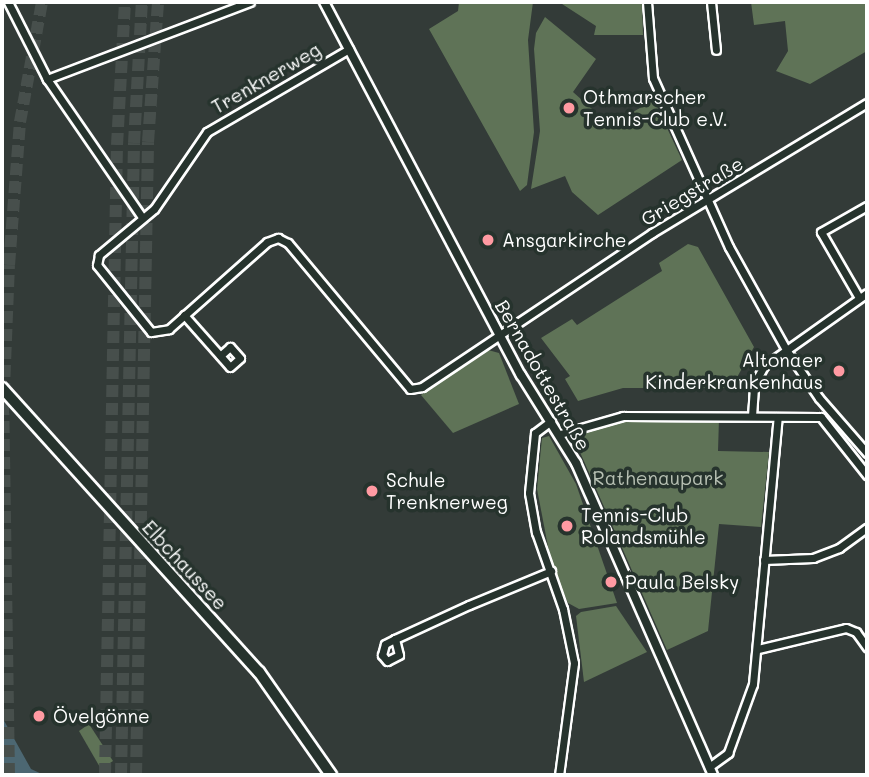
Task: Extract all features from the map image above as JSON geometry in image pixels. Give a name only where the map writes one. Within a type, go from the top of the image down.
[{"type":"main road","name":"Elbchaussee","points":[[2,388],[259,672],[331,775]]},
{"type":"street","points":[[8,2],[47,79],[142,217]]},
{"type":"street","points":[[47,79],[250,2]]},
{"type":"street","name":"Bernadottestraße","points":[[324,2],[501,335],[560,434],[711,771]]},
{"type":"street","points":[[647,2],[653,78],[740,270],[788,351],[828,408],[867,453]]},
{"type":"street","points":[[711,2],[716,50]]},
{"type":"street","name":"Trenknerweg","points":[[349,48],[207,132],[178,168],[159,203],[101,252],[97,265],[151,332],[161,333],[267,242],[278,238],[288,243],[410,389],[422,387],[501,335]]},
{"type":"street","name":"Griegstraße","points":[[501,335],[709,200],[867,103]]},
{"type":"street","points":[[858,296],[821,232],[867,206]]},
{"type":"street","points":[[752,416],[760,371],[858,296],[867,293]]},
{"type":"street","points":[[184,315],[219,356]]},
{"type":"street","points":[[821,417],[828,408]]},
{"type":"street","points":[[560,434],[623,416],[821,417]]},
{"type":"street","points":[[821,417],[867,475]]},
{"type":"street","points":[[711,771],[728,753],[743,720],[758,649],[778,418]]},
{"type":"street","points":[[551,421],[535,433],[529,493],[536,532],[551,571],[574,663],[559,775]]},
{"type":"street","points":[[764,560],[814,558],[839,548],[867,528]]},
{"type":"street","points":[[395,639],[551,571]]},
{"type":"street","points":[[758,649],[846,628],[856,632],[867,647]]},
{"type":"green space","points":[[459,2],[533,2],[528,40],[534,132],[527,185],[520,191],[429,29],[458,11]]},
{"type":"green space","points":[[559,2],[642,2],[643,35],[594,35],[596,26]]},
{"type":"green space","points":[[751,2],[867,2],[867,51],[810,84],[776,71],[788,51],[785,21],[754,25]]},
{"type":"green space","name":"Othmarscher Tennis-Club e.V.","points":[[545,17],[596,59],[573,92],[610,125],[654,100],[682,160],[598,215],[572,192],[565,176],[531,189],[540,131],[534,49],[536,33]]},
{"type":"green space","points":[[688,244],[698,247],[754,347],[731,388],[623,388],[578,401],[565,379],[570,376],[541,338],[572,319],[577,325],[662,271],[659,263]]},
{"type":"green space","points":[[488,350],[499,353],[519,404],[453,433],[421,395]]},
{"type":"green space","name":"Rathenaupark","points":[[627,419],[719,419],[718,451],[769,452],[761,527],[719,524],[708,631],[667,650],[572,434]]},
{"type":"green space","name":"Tennis-Club Rolandsmühle","points":[[549,436],[576,484],[617,603],[579,609],[568,603],[551,562],[537,489],[542,438]]},
{"type":"green space","points":[[616,606],[647,652],[584,682],[576,616],[581,612]]},
{"type":"green space","points":[[89,724],[113,761],[101,769],[79,731]]},
{"type":"water","points":[[2,717],[31,769],[44,775],[2,775]]},
{"type":"tunnel","points":[[9,775],[3,413],[9,265],[20,122],[42,2]]},
{"type":"tunnel","points":[[105,775],[117,145],[125,2]]},
{"type":"tunnel","points":[[121,775],[134,143],[142,2]]},
{"type":"tunnel","points":[[136,775],[148,142],[158,2]]},
{"type":"place","name":"Othmarscher Tennis-Club e.V.","points":[[569,108]]},
{"type":"place","name":"Ansgarkirche","points":[[488,240]]},
{"type":"place","name":"Altonaer Kinderkrankenhaus","points":[[839,371]]},
{"type":"place","name":"Schule Trenknerweg","points":[[372,491]]},
{"type":"place","name":"Tennis-Club Rolandsmühle","points":[[567,526]]},
{"type":"place","name":"Paula Belsky","points":[[611,582]]},
{"type":"place","name":"Övelgönne","points":[[39,716]]}]
